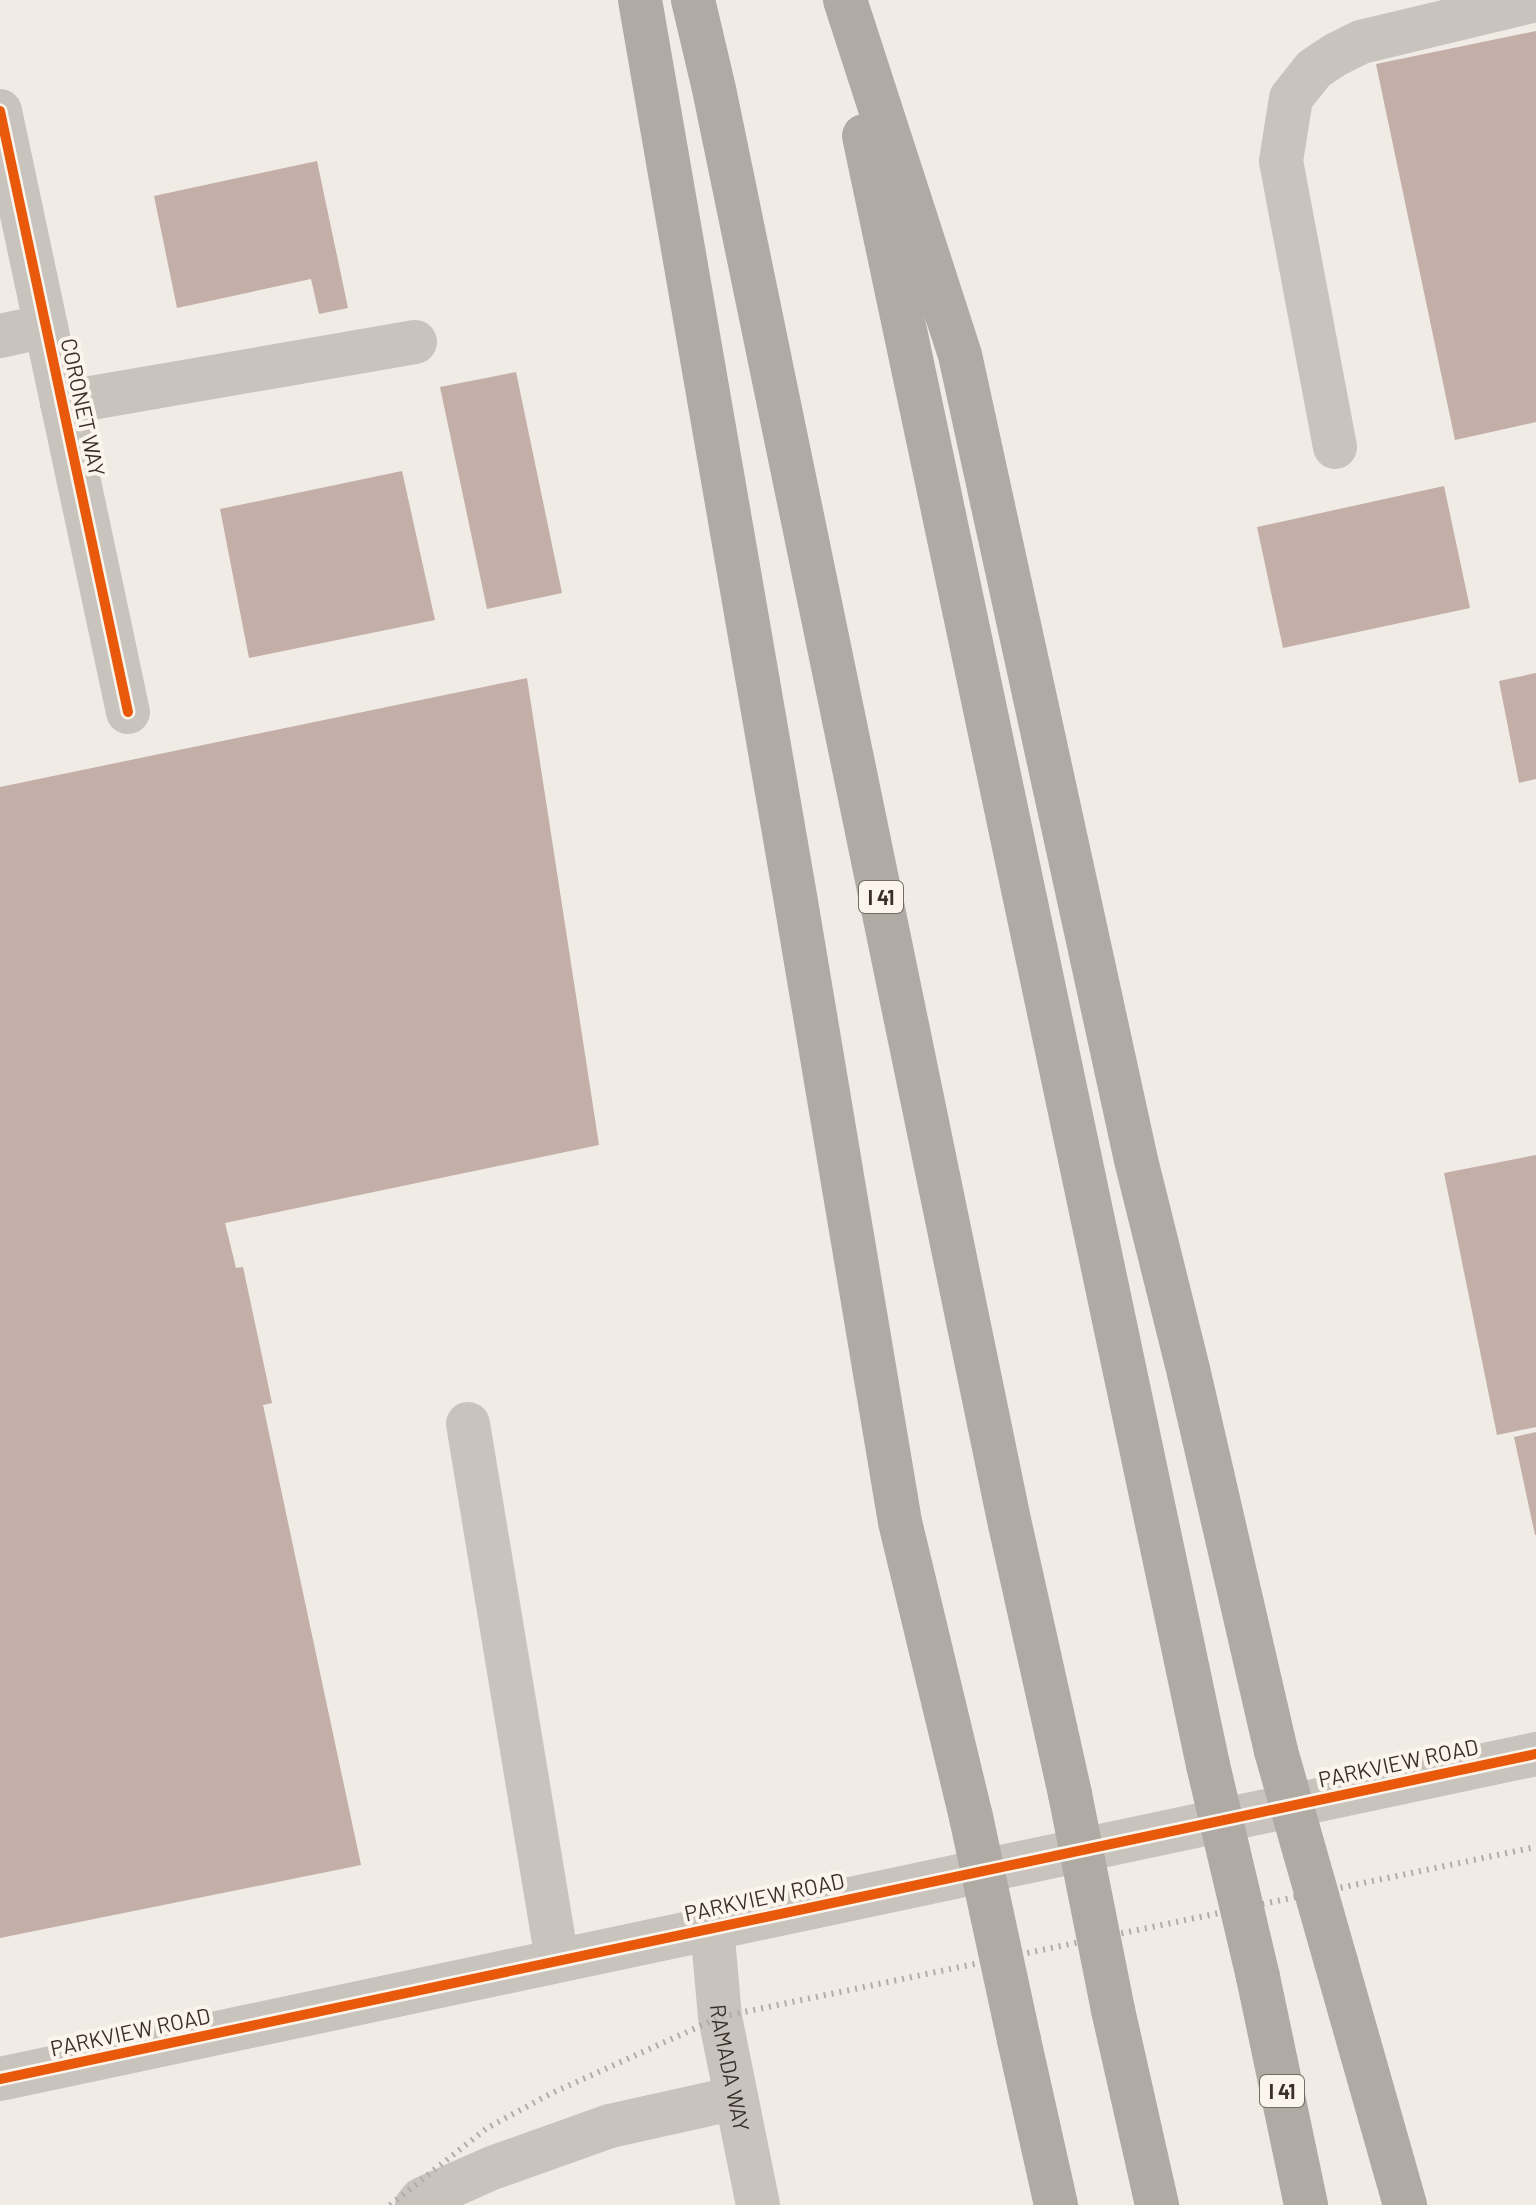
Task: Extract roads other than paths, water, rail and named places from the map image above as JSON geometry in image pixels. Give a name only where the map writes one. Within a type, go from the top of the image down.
[{"type":"highway","points":[[640,0],[900,1522],[971,1817],[1056,2205]]},
{"type":"highway","name":"I 41","points":[[693,0],[714,89],[1006,1504],[1157,2205]]},
{"type":"highway","name":"I 41","points":[[836,0],[1208,1765],[1258,1977],[1306,2205]]},
{"type":"highway","points":[[845,0],[960,355],[1136,1160],[1188,1369],[1276,1751],[1405,2205]]},
{"type":"highway","points":[[1045,2162],[1047,2205]]},
{"type":"street","points":[[1335,447],[1281,161],[1291,98],[1314,69],[1361,42],[1536,0]]},
{"type":"street","name":"CORONET WAY","points":[[0,111],[128,712]]},
{"type":"street","points":[[0,336],[46,326]]},
{"type":"street","points":[[62,403],[415,342]]},
{"type":"street","points":[[468,1424],[557,1960]]},
{"type":"street","name":"PARKVIEW ROAD","points":[[0,2079],[1536,1754]]},
{"type":"street","name":"RAMADA WAY","points":[[712,1927],[720,2017],[758,2205]]},
{"type":"street","points":[[417,2205],[422,2199],[492,2168],[610,2126],[736,2098]]},
{"type":"railway","points":[[390,2205],[487,2128],[550,2094],[720,2017],[1536,1847]]}]
